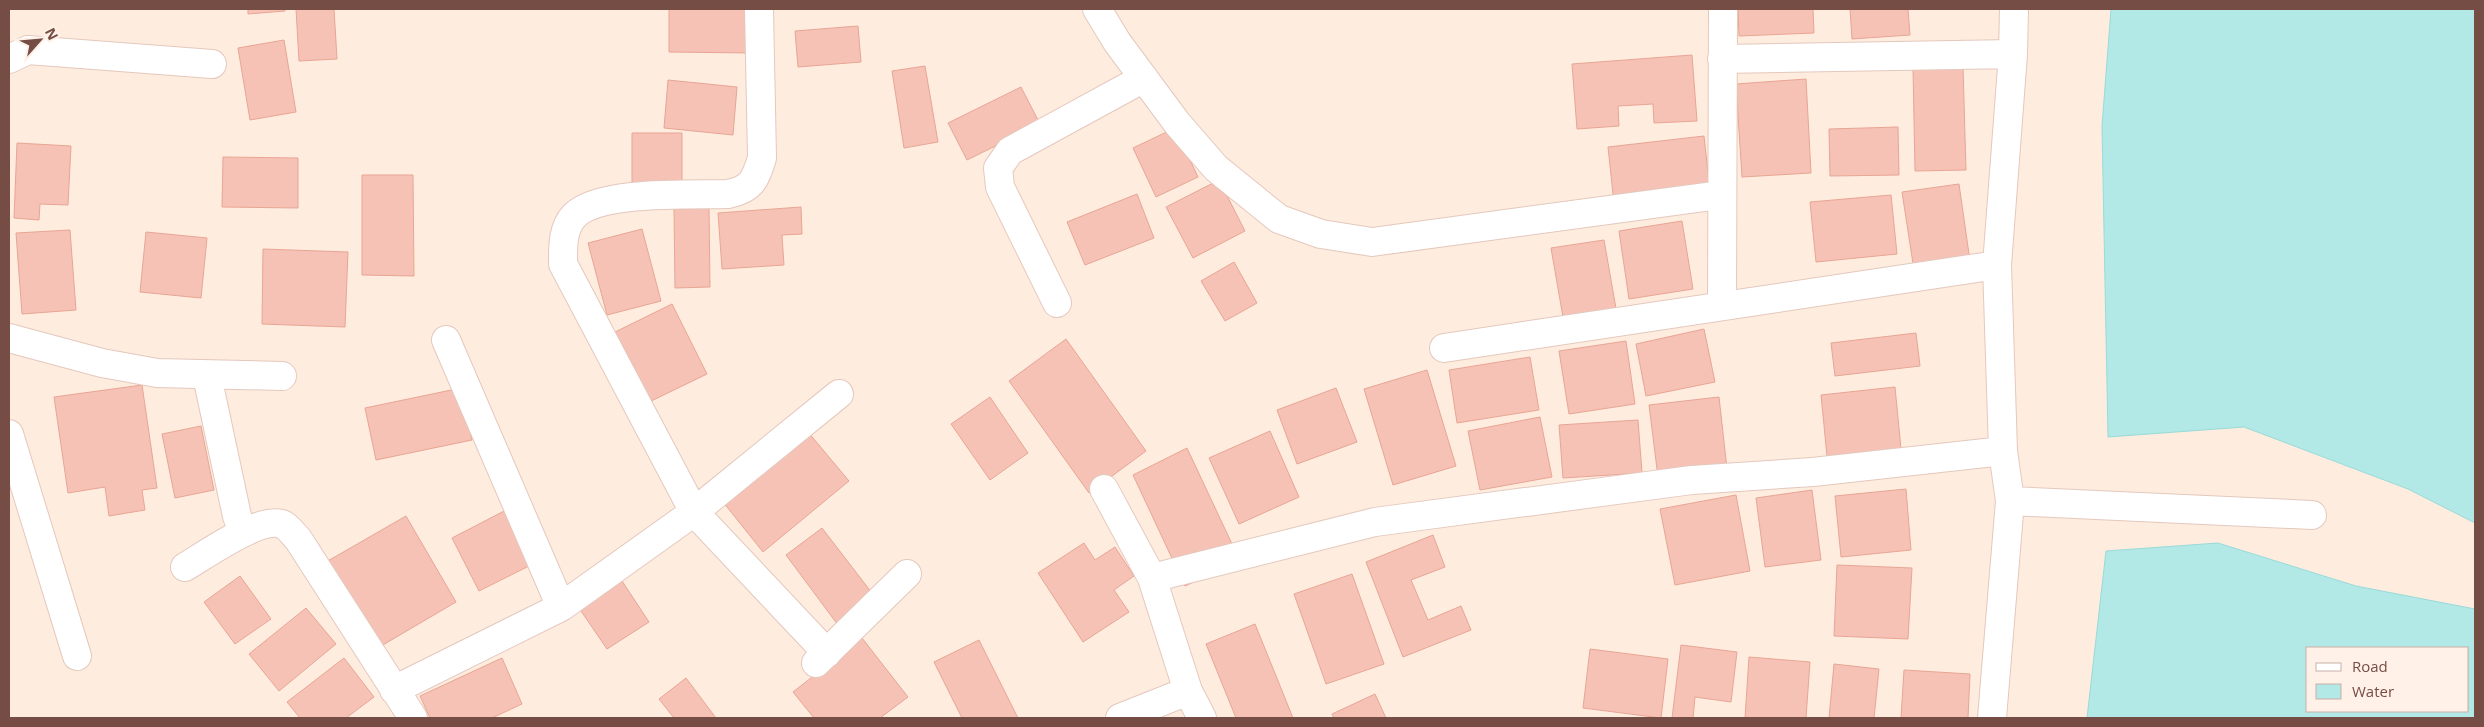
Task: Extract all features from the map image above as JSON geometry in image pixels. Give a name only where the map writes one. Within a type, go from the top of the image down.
[{"type":"street","points":[[759,9],[762,158],[755,179],[743,191],[728,194],[617,198],[592,205],[574,216],[562,240],[563,264],[694,512],[822,658],[908,574]]},
{"type":"street","points":[[1097,9],[1117,42],[1176,123],[1216,168],[1279,219],[1321,234],[1372,242],[1720,195]]},
{"type":"street","points":[[1722,306],[1720,195],[1723,9]]},
{"type":"street","points":[[1992,718],[2010,501],[2003,451],[1998,266],[2013,54],[2014,9]]},
{"type":"street","points":[[9,59],[28,50],[212,64]]},
{"type":"street","points":[[1722,59],[2013,54]]},
{"type":"street","points":[[1058,303],[1000,187],[998,168],[1010,151],[1144,78]]},
{"type":"street","points":[[1444,348],[1998,266]]},
{"type":"street","points":[[9,338],[102,363],[157,373],[206,376],[282,376]]},
{"type":"street","points":[[446,340],[561,607]]},
{"type":"street","points":[[206,376],[237,516],[243,533]]},
{"type":"street","points":[[394,690],[561,607],[694,512],[839,394]]},
{"type":"street","points":[[9,434],[77,656]]},
{"type":"street","points":[[1152,578],[1375,522],[1692,480],[1813,472],[2003,451]]},
{"type":"street","points":[[1104,489],[1152,578],[1188,691],[1202,718]]},
{"type":"street","points":[[2010,501],[2312,515]]},
{"type":"street","points":[[185,567],[243,533],[268,523],[283,525],[298,539],[413,718]]},
{"type":"street","points":[[1120,718],[1188,691]]},
{"type":"water","points":[[2111,9],[2475,9],[2475,523],[2408,489],[2244,427],[2108,437],[2102,126]]},
{"type":"water","points":[[2218,543],[2356,586],[2475,609],[2475,718],[2087,718],[2106,551]]},
{"type":"building","points":[[248,9],[285,9],[285,11],[248,14]]},
{"type":"building","points":[[296,9],[334,9],[337,59],[299,61]]},
{"type":"building","points":[[669,9],[751,9],[750,53],[669,52]]},
{"type":"building","points":[[1738,9],[1813,9],[1814,33],[1739,36]]},
{"type":"building","points":[[1850,9],[1908,9],[1910,35],[1852,39]]},
{"type":"building","points":[[858,26],[861,62],[798,67],[795,31]]},
{"type":"building","points":[[284,40],[296,112],[250,120],[238,48]]},
{"type":"building","points":[[1692,55],[1697,121],[1654,123],[1653,104],[1618,106],[1619,126],[1577,129],[1572,64]]},
{"type":"building","points":[[925,66],[938,142],[904,148],[892,71]]},
{"type":"building","points":[[1963,67],[1966,170],[1915,171],[1913,68]]},
{"type":"building","points":[[1806,79],[1811,173],[1742,177],[1736,84]]},
{"type":"building","points":[[668,80],[737,87],[733,135],[664,128]]},
{"type":"building","points":[[1021,87],[1040,124],[967,160],[948,123]]},
{"type":"building","points":[[1898,127],[1899,175],[1830,176],[1829,129]]},
{"type":"building","points":[[1175,128],[1198,177],[1156,197],[1133,148]]},
{"type":"building","points":[[632,133],[682,133],[682,193],[632,193]]},
{"type":"building","points":[[1704,136],[1710,191],[1614,203],[1608,147]]},
{"type":"building","points":[[17,143],[71,146],[68,205],[40,204],[39,220],[14,218]]},
{"type":"building","points":[[223,157],[298,158],[298,208],[222,207]]},
{"type":"building","points":[[362,175],[413,175],[414,276],[362,275]]},
{"type":"building","points":[[1219,180],[1245,231],[1193,258],[1166,207]]},
{"type":"building","points":[[1959,184],[1970,261],[1914,270],[1902,192]]},
{"type":"building","points":[[1137,194],[1154,238],[1085,265],[1067,222]]},
{"type":"building","points":[[1891,195],[1897,254],[1816,262],[1810,202]]},
{"type":"building","points":[[801,207],[802,234],[782,235],[784,265],[722,269],[718,213]]},
{"type":"building","points":[[709,208],[710,287],[675,288],[674,209]]},
{"type":"building","points":[[1682,221],[1693,289],[1629,299],[1619,231]]},
{"type":"building","points":[[642,229],[661,301],[607,315],[588,243]]},
{"type":"building","points":[[70,230],[76,310],[22,314],[16,233]]},
{"type":"building","points":[[146,232],[207,238],[201,298],[140,292]]},
{"type":"building","points":[[1604,240],[1617,314],[1564,323],[1551,248]]},
{"type":"building","points":[[263,249],[348,252],[345,327],[262,324]]},
{"type":"building","points":[[1234,262],[1257,303],[1225,321],[1201,281]]},
{"type":"building","points":[[672,304],[707,374],[645,404],[611,334]]},
{"type":"building","points":[[1704,329],[1715,382],[1646,396],[1636,344]]},
{"type":"building","points":[[1916,333],[1920,366],[1835,376],[1831,343]]},
{"type":"building","points":[[1066,339],[1146,451],[1089,493],[1009,381]]},
{"type":"building","points":[[1626,341],[1635,404],[1569,414],[1559,351]]},
{"type":"building","points":[[1530,357],[1539,410],[1457,423],[1449,370]]},
{"type":"building","points":[[1427,370],[1456,466],[1393,485],[1364,389]]},
{"type":"building","points":[[142,385],[157,488],[142,490],[145,510],[109,516],[105,487],[68,493],[54,397]]},
{"type":"building","points":[[1895,387],[1901,449],[1827,456],[1821,395]]},
{"type":"building","points":[[461,388],[472,440],[376,460],[365,408]]},
{"type":"building","points":[[1336,388],[1357,442],[1297,464],[1277,410]]},
{"type":"building","points":[[990,397],[1028,453],[990,480],[951,424]]},
{"type":"building","points":[[1719,397],[1728,478],[1659,485],[1649,405]]},
{"type":"building","points":[[1540,417],[1552,477],[1480,490],[1468,431]]},
{"type":"building","points":[[1638,420],[1642,473],[1563,478],[1559,425]]},
{"type":"building","points":[[201,426],[214,490],[175,498],[162,434]]},
{"type":"building","points":[[1270,431],[1299,497],[1239,524],[1209,458]]},
{"type":"building","points":[[808,432],[849,481],[763,552],[723,502]]},
{"type":"building","points":[[1187,448],[1240,561],[1185,586],[1133,475]]},
{"type":"building","points":[[1906,489],[1911,550],[1841,557],[1835,496]]},
{"type":"building","points":[[1812,490],[1821,560],[1765,567],[1756,498]]},
{"type":"building","points":[[1736,495],[1750,571],[1675,585],[1660,509]]},
{"type":"building","points":[[508,509],[535,563],[479,591],[452,538]]},
{"type":"building","points":[[406,516],[456,602],[376,649],[326,562]]},
{"type":"building","points":[[822,528],[875,597],[838,625],[786,555]]},
{"type":"building","points":[[1433,535],[1445,567],[1411,580],[1428,620],[1461,606],[1471,630],[1403,657],[1366,562]]},
{"type":"building","points":[[1084,543],[1095,560],[1115,547],[1134,576],[1114,590],[1129,612],[1083,642],[1038,573]]},
{"type":"building","points":[[1837,565],[1912,568],[1908,639],[1834,636]]},
{"type":"building","points":[[1352,574],[1384,664],[1326,684],[1294,594]]},
{"type":"building","points":[[240,576],[271,619],[235,644],[204,602]]},
{"type":"building","points":[[622,581],[649,622],[607,649],[579,608]]},
{"type":"building","points":[[306,608],[336,644],[279,691],[249,654]]},
{"type":"building","points":[[1255,624],[1293,718],[1236,718],[1206,644]]},
{"type":"building","points":[[862,638],[908,697],[880,718],[814,718],[793,692]]},
{"type":"building","points":[[979,640],[1018,718],[962,718],[934,662]]},
{"type":"building","points":[[1681,645],[1737,652],[1731,702],[1695,697],[1693,718],[1672,718]]},
{"type":"building","points":[[1590,649],[1668,659],[1661,718],[1583,708]]},
{"type":"building","points":[[1749,657],[1810,662],[1806,718],[1745,718]]},
{"type":"building","points":[[344,658],[374,697],[346,718],[300,718],[287,702]]},
{"type":"building","points":[[502,658],[522,704],[492,718],[430,718],[420,696]]},
{"type":"building","points":[[1834,664],[1879,669],[1874,718],[1829,718]]},
{"type":"building","points":[[1904,670],[1970,674],[1968,718],[1901,718]]},
{"type":"building","points":[[686,678],[716,718],[674,718],[659,699]]},
{"type":"building","points":[[1375,694],[1386,718],[1334,718],[1332,714]]}]
